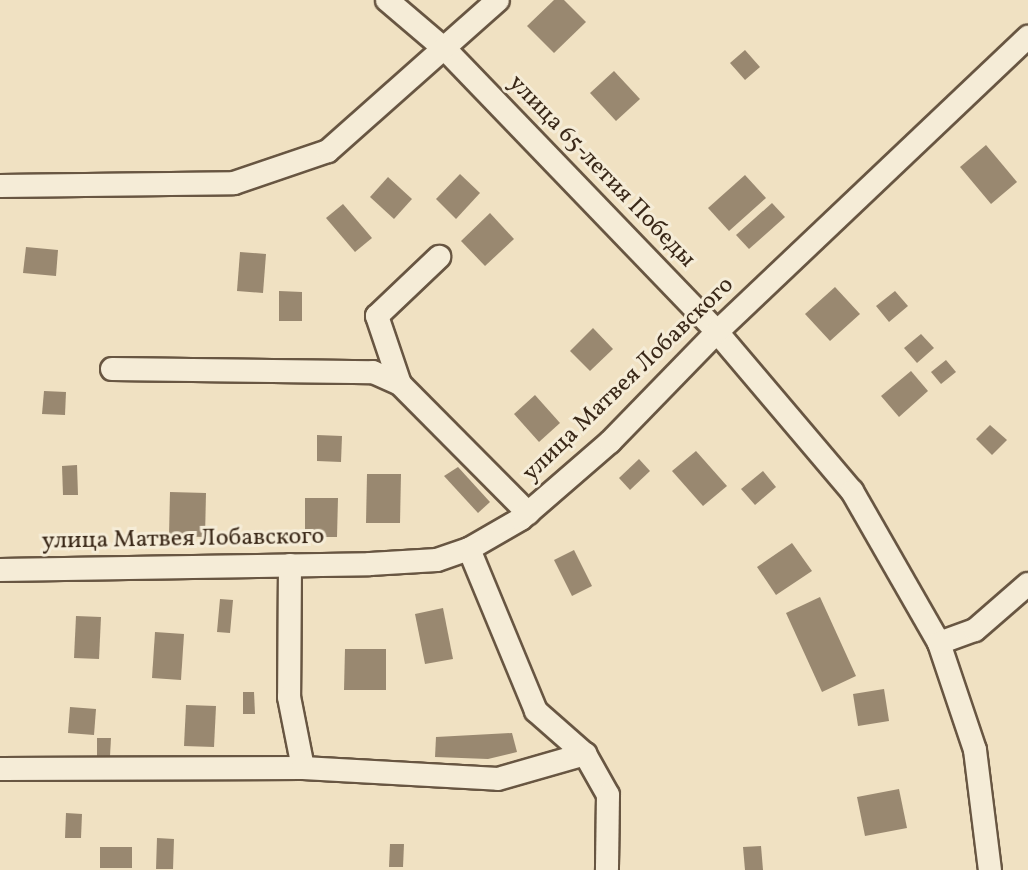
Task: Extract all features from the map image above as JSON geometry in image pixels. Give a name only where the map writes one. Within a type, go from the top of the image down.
[{"type":"street","name":"улица 65-летия Победы","points":[[387,0],[447,51],[717,332],[852,491],[939,643],[975,750],[990,870]]},
{"type":"street","points":[[0,186],[234,183],[328,151],[447,51],[498,0]]},
{"type":"street","name":"улица Матвея Лобавского","points":[[0,570],[436,560],[469,549],[528,513],[610,442],[717,332],[1028,37]]},
{"type":"street","points":[[400,384],[377,316],[439,257]]},
{"type":"street","points":[[112,369],[372,372],[400,384],[528,513]]},
{"type":"street","points":[[469,549],[536,711],[585,754],[608,795],[607,870]]},
{"type":"street","points":[[290,565],[290,697],[303,768]]},
{"type":"street","points":[[939,643],[975,630],[1028,584]]},
{"type":"street","points":[[0,769],[303,768],[498,778],[585,754]]},
{"type":"building","points":[[554,0],[564,0],[586,22],[554,53],[527,26]]},
{"type":"building","points":[[745,50],[760,67],[745,80],[730,63]]},
{"type":"building","points":[[614,71],[640,99],[616,121],[590,93]]},
{"type":"building","points":[[986,145],[1017,182],[991,204],[960,167]]},
{"type":"building","points":[[460,174],[480,193],[456,219],[436,199]]},
{"type":"building","points":[[745,175],[766,198],[729,231],[708,208]]},
{"type":"building","points":[[388,177],[412,199],[394,219],[370,197]]},
{"type":"building","points":[[772,203],[785,217],[749,249],[736,235]]},
{"type":"building","points":[[343,204],[372,238],[355,252],[326,218]]},
{"type":"building","points":[[490,213],[514,239],[485,266],[461,241]]},
{"type":"building","points":[[26,247],[58,250],[56,276],[23,273]]},
{"type":"building","points":[[240,252],[266,254],[263,293],[237,291]]},
{"type":"building","points":[[835,287],[860,314],[830,341],[805,314]]},
{"type":"building","points":[[279,291],[302,292],[302,321],[279,321]]},
{"type":"building","points":[[895,291],[908,306],[889,322],[876,306]]},
{"type":"building","points":[[593,328],[613,349],[590,371],[570,351]]},
{"type":"building","points":[[921,334],[934,348],[917,363],[904,348]]},
{"type":"building","points":[[946,360],[956,372],[941,384],[931,372]]},
{"type":"building","points":[[911,371],[928,391],[899,417],[881,396]]},
{"type":"building","points":[[44,391],[66,392],[65,415],[42,414]]},
{"type":"building","points":[[535,395],[560,423],[539,442],[514,414]]},
{"type":"building","points":[[990,425],[1007,440],[992,455],[976,439]]},
{"type":"building","points":[[317,435],[342,436],[341,462],[317,461]]},
{"type":"building","points":[[696,451],[727,486],[703,506],[672,471]]},
{"type":"building","points":[[639,459],[650,471],[630,490],[619,478]]},
{"type":"building","points":[[77,465],[78,495],[63,495],[62,466]]},
{"type":"building","points":[[458,467],[490,502],[478,513],[444,476]]},
{"type":"building","points":[[763,471],[776,487],[755,505],[741,489]]},
{"type":"building","points":[[367,474],[401,474],[400,523],[366,523]]},
{"type":"building","points":[[170,492],[206,493],[205,537],[169,536]]},
{"type":"building","points":[[305,498],[338,498],[337,537],[305,537]]},
{"type":"building","points":[[792,543],[812,571],[776,595],[757,567]]},
{"type":"building","points":[[574,550],[592,586],[572,596],[554,560]]},
{"type":"building","points":[[820,597],[856,676],[822,692],[786,613]]},
{"type":"building","points":[[220,599],[233,600],[230,633],[217,632]]},
{"type":"building","points":[[443,608],[453,659],[425,664],[415,614]]},
{"type":"building","points":[[76,616],[101,617],[99,659],[74,658]]},
{"type":"building","points":[[155,632],[184,634],[181,680],[152,678]]},
{"type":"building","points":[[345,649],[386,649],[386,690],[344,690]]},
{"type":"building","points":[[884,689],[889,721],[858,726],[853,694]]},
{"type":"building","points":[[243,692],[254,692],[255,714],[243,714]]},
{"type":"building","points":[[186,705],[216,706],[214,747],[184,746]]},
{"type":"building","points":[[70,707],[96,709],[94,735],[68,733]]},
{"type":"building","points":[[512,733],[517,752],[488,759],[435,757],[436,737]]},
{"type":"building","points":[[97,738],[111,738],[110,756],[97,756]]},
{"type":"building","points":[[899,789],[907,828],[865,836],[857,797]]},
{"type":"building","points":[[66,813],[82,814],[81,838],[65,838]]},
{"type":"building","points":[[157,838],[174,839],[173,869],[156,869]]},
{"type":"building","points":[[390,844],[404,844],[403,867],[389,867]]},
{"type":"building","points":[[761,846],[763,870],[745,870],[743,847]]},
{"type":"building","points":[[100,847],[132,847],[132,868],[100,868]]}]
